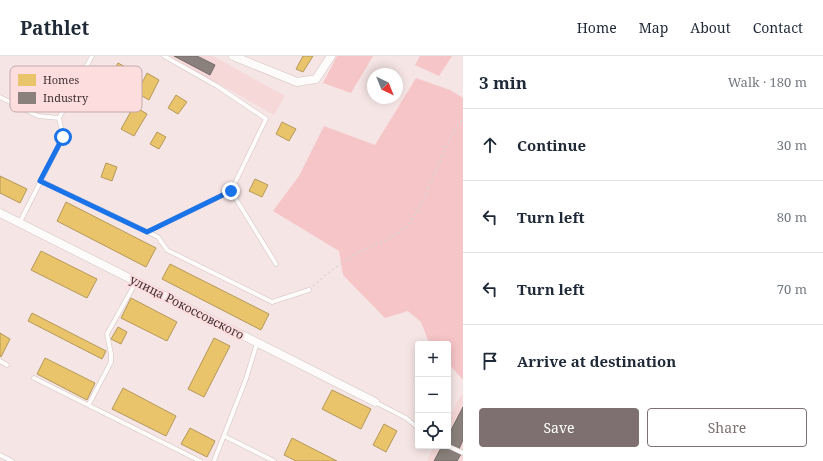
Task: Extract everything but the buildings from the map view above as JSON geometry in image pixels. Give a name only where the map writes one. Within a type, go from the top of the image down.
[{"type":"street","points":[[233,56],[297,82],[316,79],[331,56]]},
{"type":"street","name":"улица Рокоссовского","points":[[0,213],[375,402]]},
{"type":"lane","points":[[87,66],[92,56]]},
{"type":"lane","points":[[147,232],[231,191],[266,119],[216,86],[164,56]]},
{"type":"lane","points":[[0,97],[10,102]]},
{"type":"lane","points":[[30,112],[38,116],[59,118]]},
{"type":"lane","points":[[20,222],[63,137],[59,118],[62,112]]},
{"type":"lane","points":[[40,181],[158,237],[167,250],[272,302],[309,290]]},
{"type":"lane","points":[[231,191],[276,264]]},
{"type":"lane","points":[[89,404],[110,362],[111,354],[107,334],[136,281]]},
{"type":"lane","points":[[214,461],[246,379],[258,343]]},
{"type":"lane","points":[[0,362],[7,365]]},
{"type":"lane","points":[[34,378],[89,404],[200,461]]},
{"type":"lane","points":[[375,402],[406,418],[415,426]]},
{"type":"lane","points":[[224,436],[274,461]]},
{"type":"lane","points":[[451,447],[463,453]]},
{"type":"lane","points":[[0,455],[12,461]]},
{"type":"path","points":[[309,290],[328,273],[355,254],[390,238],[408,226],[421,205],[451,136],[463,118]]},
{"type":"shaded area","points":[[169,56],[213,56],[285,96],[274,115]]},
{"type":"shaded area","points":[[337,56],[373,56],[351,93],[323,83]]},
{"type":"shaded area","points":[[420,56],[452,56],[439,76],[415,65]]},
{"type":"shaded area","points":[[416,78],[450,90],[463,98],[463,380],[451,366],[451,341],[429,341],[421,322],[408,311],[385,318],[343,275],[339,251],[273,211],[299,176],[324,126],[375,145],[400,104],[403,104],[403,99]]},
{"type":"shaded area","points":[[463,394],[463,461],[427,461],[433,449],[451,449],[451,414]]},
{"type":"route","points":[[63,137],[40,181],[147,232],[231,191]]}]
